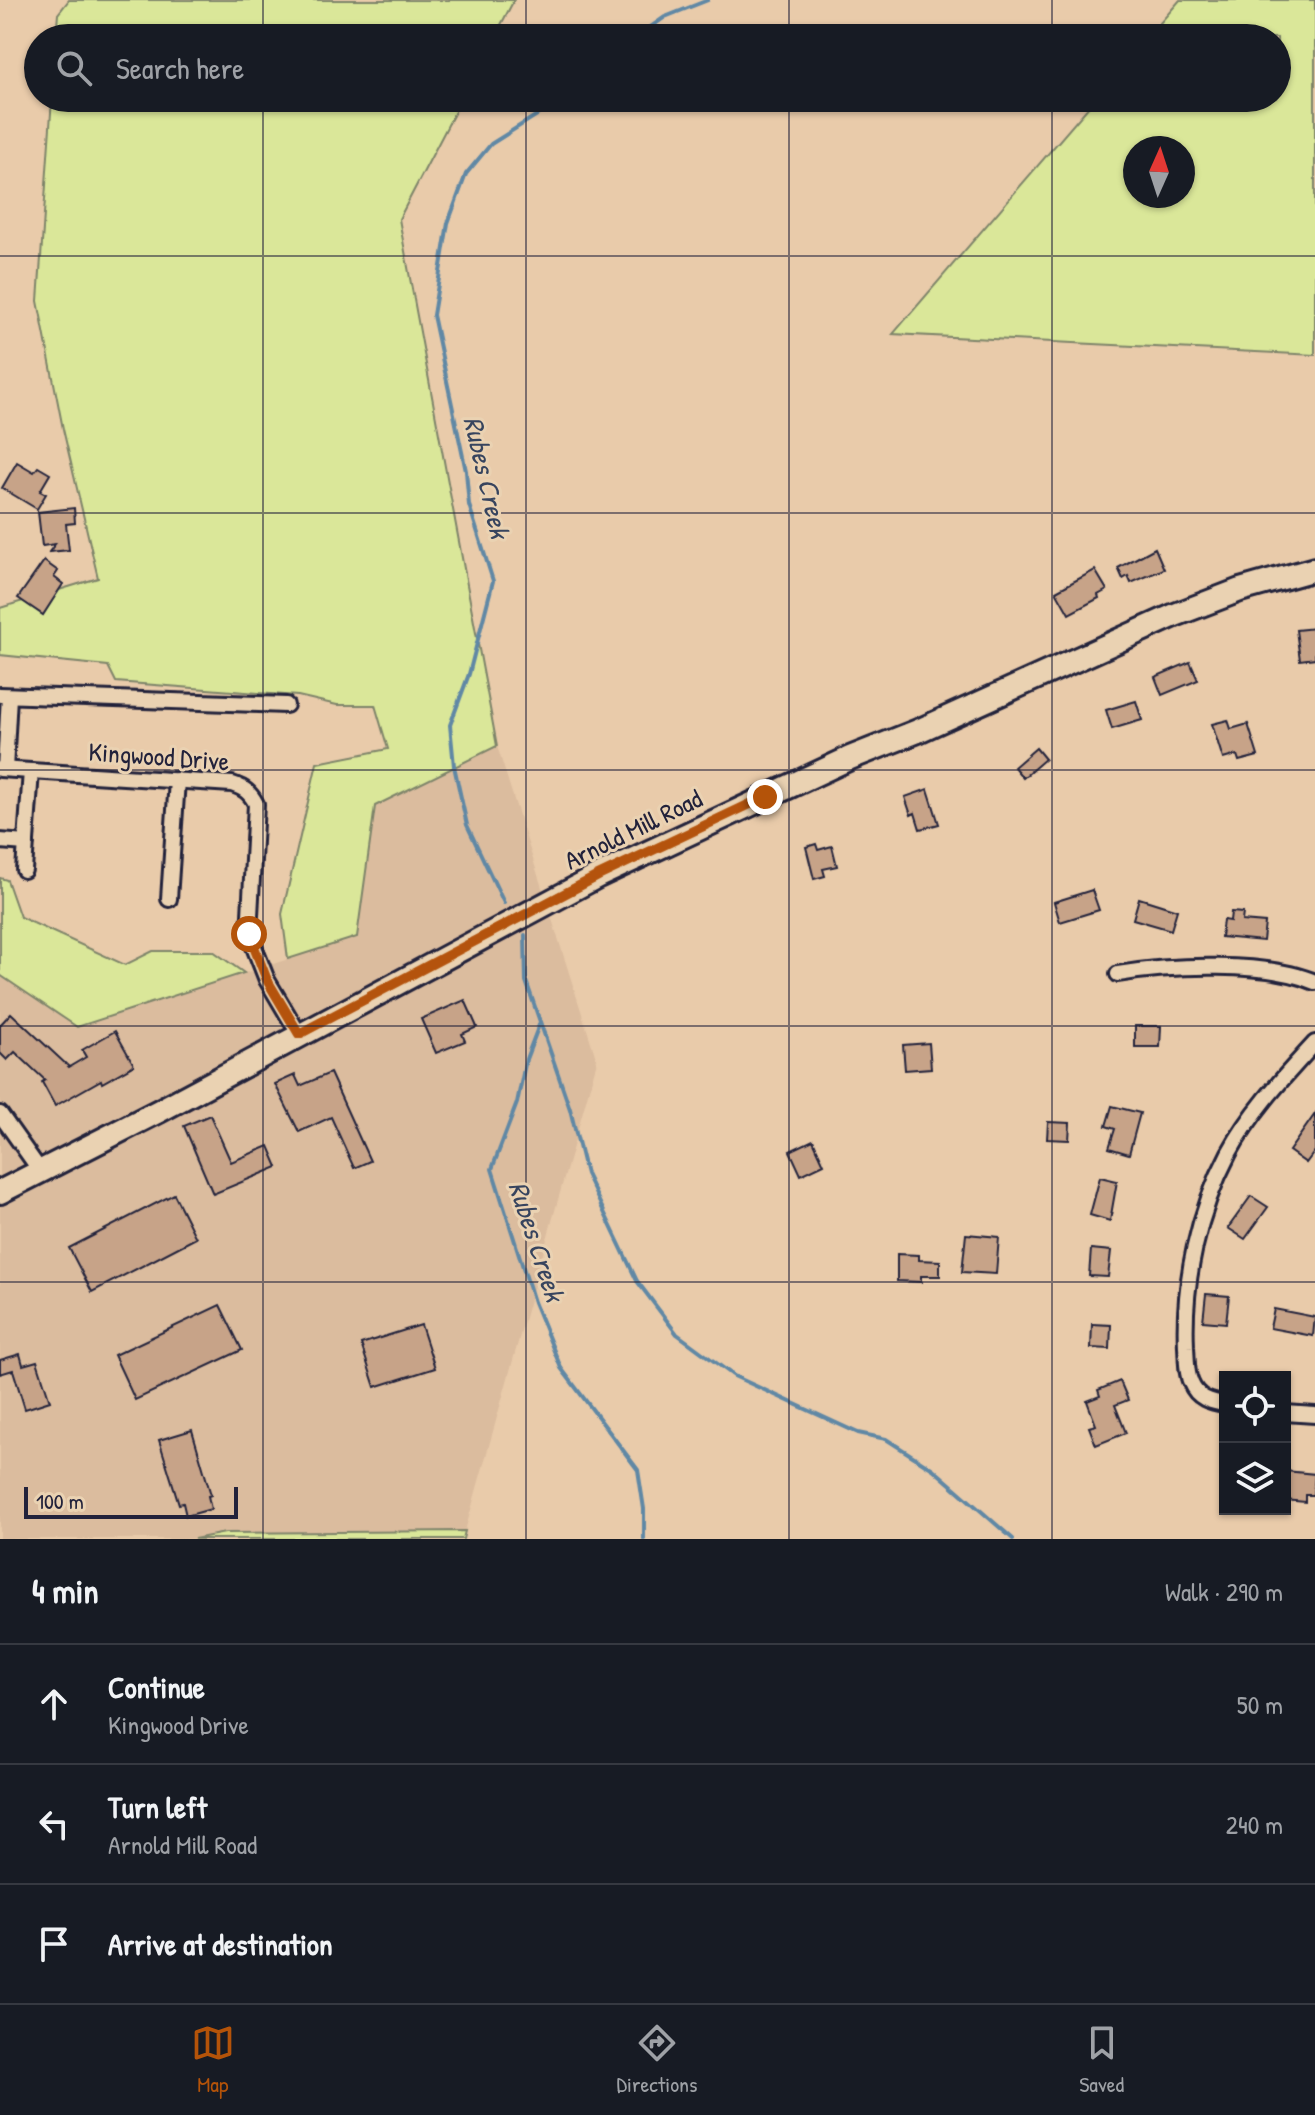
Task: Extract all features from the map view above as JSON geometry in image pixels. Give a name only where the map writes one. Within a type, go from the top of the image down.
[{"type":"main road","name":"Arnold Mill Road","points":[[0,1192],[598,876],[850,758],[918,731],[1175,615],[1240,590],[1315,569]]},
{"type":"street","points":[[3,769],[5,696],[286,705]]},
{"type":"street","name":"Kingwood Drive","points":[[3,769],[177,780],[243,788],[252,794],[256,804],[249,934],[267,980],[299,1034]]},
{"type":"street","points":[[24,870],[31,771]]},
{"type":"street","points":[[169,899],[177,780]]},
{"type":"street","points":[[0,841],[26,843]]},
{"type":"street","points":[[1118,974],[1176,969],[1254,969],[1287,973],[1315,982]]},
{"type":"street","points":[[1219,1403],[1203,1399],[1190,1382],[1187,1369],[1187,1295],[1199,1229],[1212,1187],[1246,1126],[1315,1043]]},
{"type":"street","points":[[0,1114],[41,1172]]},
{"type":"street","points":[[1291,1413],[1315,1415]]},
{"type":"shaded area","points":[[497,746],[597,1061],[465,1531],[225,1533],[194,1539],[0,1539],[0,975],[77,1027],[357,937],[374,806]]},
{"type":"green space","points":[[69,0],[514,0],[501,24],[57,24],[58,14]]},
{"type":"green space","points":[[1180,0],[1315,0],[1315,355],[893,334],[1084,112],[1291,112],[1291,24],[1159,24]]},
{"type":"green space","points":[[51,112],[455,112],[399,219],[497,746],[375,806],[357,937],[288,959],[282,914],[317,763],[388,749],[375,705],[337,705],[298,696],[116,682],[108,666],[0,655],[0,608],[98,578],[63,429],[38,301]]},
{"type":"green space","points":[[0,878],[7,880],[20,917],[125,965],[153,951],[213,951],[244,973],[77,1027],[0,975]]},
{"type":"green space","points":[[465,1531],[463,1539],[194,1539],[225,1533]]},
{"type":"building","points":[[17,462],[34,472],[38,467],[50,474],[40,491],[46,494],[37,509],[2,488]]},
{"type":"building","points":[[74,508],[75,523],[66,524],[69,550],[49,552],[55,544],[42,546],[38,512]]},
{"type":"building","points":[[1155,548],[1164,569],[1131,583],[1128,576],[1123,579],[1118,568]]},
{"type":"building","points":[[44,561],[58,571],[54,577],[63,584],[43,615],[18,598]]},
{"type":"building","points":[[1095,570],[1107,590],[1098,595],[1099,598],[1069,614],[1056,591]]},
{"type":"building","points":[[1315,628],[1315,658],[1300,660],[1296,630]]},
{"type":"building","points":[[1190,662],[1198,680],[1162,695],[1155,677]]},
{"type":"building","points":[[1136,701],[1142,720],[1112,729],[1106,710]]},
{"type":"building","points":[[1228,720],[1231,729],[1248,724],[1258,756],[1239,761],[1237,755],[1223,759],[1212,724]]},
{"type":"building","points":[[1036,748],[1045,759],[1023,778],[1014,767]]},
{"type":"building","points":[[928,789],[939,824],[920,829],[905,797]]},
{"type":"building","points":[[816,844],[818,850],[832,846],[837,866],[823,869],[825,876],[814,879],[806,847]]},
{"type":"building","points":[[1092,890],[1099,910],[1060,922],[1054,902]]},
{"type":"building","points":[[1139,898],[1177,910],[1171,930],[1133,919]]},
{"type":"building","points":[[1231,912],[1243,913],[1242,921],[1265,923],[1263,941],[1221,937],[1223,920],[1230,921]]},
{"type":"building","points":[[465,1000],[477,1027],[462,1034],[465,1041],[436,1053],[421,1019]]},
{"type":"building","points":[[11,1013],[69,1067],[86,1057],[82,1050],[115,1031],[134,1065],[55,1106],[42,1082],[45,1080],[15,1052],[7,1060],[0,1053],[0,1025]]},
{"type":"building","points":[[1135,1026],[1161,1026],[1160,1047],[1135,1047]]},
{"type":"building","points":[[929,1043],[931,1068],[905,1070],[903,1045]]},
{"type":"building","points":[[330,1073],[370,1161],[354,1168],[331,1117],[299,1132],[275,1084],[295,1075],[300,1086]]},
{"type":"building","points":[[1112,1106],[1140,1113],[1129,1154],[1109,1148],[1115,1129],[1106,1126]]},
{"type":"building","points":[[1315,1114],[1315,1151],[1306,1163],[1289,1151]]},
{"type":"building","points":[[210,1115],[231,1162],[269,1146],[278,1167],[213,1194],[184,1126]]},
{"type":"building","points":[[1048,1122],[1070,1123],[1069,1140],[1047,1139]]},
{"type":"building","points":[[813,1140],[824,1164],[801,1175],[790,1151]]},
{"type":"building","points":[[1100,1177],[1117,1181],[1110,1221],[1090,1215]]},
{"type":"building","points":[[174,1194],[196,1238],[92,1292],[69,1248]]},
{"type":"building","points":[[1251,1196],[1268,1207],[1245,1239],[1228,1228]]},
{"type":"building","points":[[966,1234],[999,1237],[996,1274],[962,1272]]},
{"type":"building","points":[[1091,1249],[1111,1251],[1108,1277],[1089,1276]]},
{"type":"building","points":[[897,1254],[919,1255],[919,1260],[940,1261],[940,1276],[921,1276],[921,1282],[897,1281]]},
{"type":"building","points":[[1206,1294],[1229,1296],[1226,1323],[1203,1321]]},
{"type":"building","points":[[220,1305],[242,1350],[135,1400],[114,1355]]},
{"type":"building","points":[[1274,1309],[1315,1317],[1313,1336],[1270,1328]]},
{"type":"building","points":[[1092,1324],[1111,1325],[1110,1349],[1091,1348]]},
{"type":"building","points":[[421,1325],[435,1368],[375,1387],[361,1344]]},
{"type":"building","points":[[20,1354],[23,1365],[37,1361],[50,1401],[25,1409],[13,1370],[0,1374],[0,1360]]},
{"type":"building","points":[[1120,1381],[1128,1400],[1115,1405],[1126,1433],[1096,1445],[1089,1427],[1096,1425],[1087,1401],[1100,1396],[1098,1390]]},
{"type":"building","points":[[192,1430],[211,1495],[208,1496],[211,1509],[186,1516],[183,1503],[179,1504],[159,1440]]},
{"type":"building","points":[[1291,1472],[1315,1474],[1313,1495],[1305,1495],[1305,1502],[1291,1501]]},
{"type":"waterway","name":"Rubes Creek","points":[[655,24],[708,0]]},
{"type":"waterway","name":"Rubes Creek","points":[[504,903],[467,825],[454,766],[450,725],[469,674],[493,581],[469,505],[466,471],[433,315],[448,223],[466,174],[491,144],[542,112]]},
{"type":"waterway","points":[[525,935],[526,981],[570,1109],[586,1174],[637,1281],[677,1334],[734,1376],[858,1433],[886,1439],[933,1469],[1013,1539]]},
{"type":"waterway","name":"Rubes Creek","points":[[539,1025],[526,1059],[517,1103],[492,1169],[534,1302],[561,1368],[638,1470],[644,1509],[644,1539]]},
{"type":"route","points":[[249,934],[267,980],[299,1034],[598,876],[765,797]]}]
